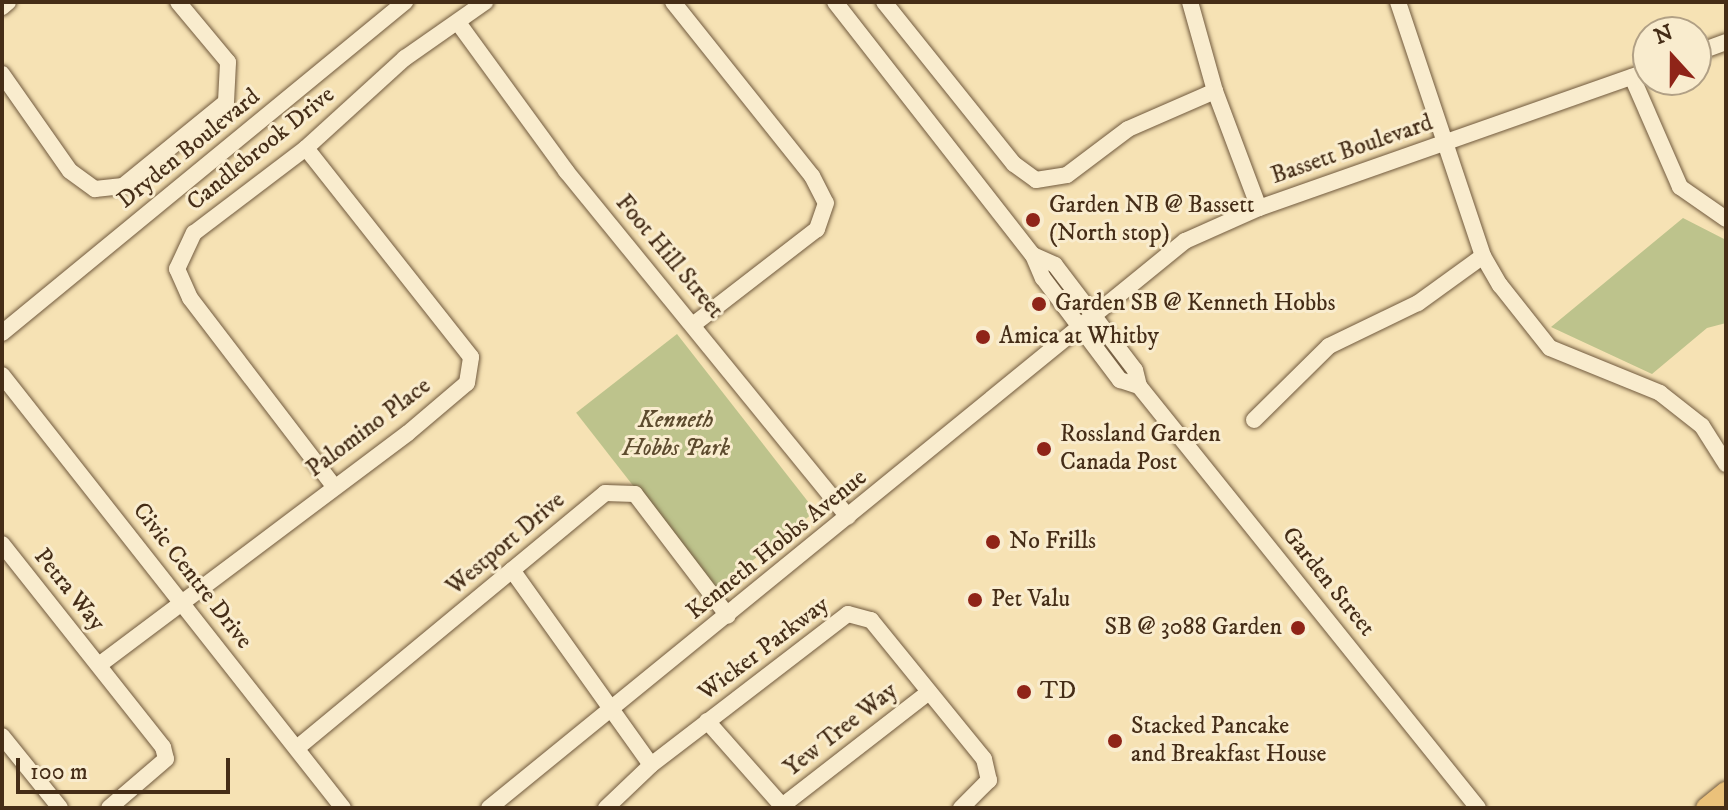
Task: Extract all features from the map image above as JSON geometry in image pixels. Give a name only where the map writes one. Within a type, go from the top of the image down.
[{"type":"main road","points":[[1706,808],[1726,792]]},
{"type":"street","points":[[2,7],[8,2]]},
{"type":"street","points":[[2,74],[70,171],[95,189],[123,186],[226,102],[228,62],[178,2]]},
{"type":"street","name":"Dryden Boulevard","points":[[2,333],[405,2]]},
{"type":"street","name":"Candlebrook Drive","points":[[333,485],[190,298],[177,269],[194,233],[306,148],[405,58],[459,24],[485,2]]},
{"type":"street","points":[[673,2],[812,176],[826,203],[817,229],[694,324]]},
{"type":"street","name":"Garden Street","points":[[835,2],[1033,255],[1043,278],[1120,380],[1139,386]]},
{"type":"street","points":[[884,2],[1014,164],[1036,180],[1067,175],[1138,124],[1215,91]]},
{"type":"street","points":[[1190,2],[1215,91],[1259,208]]},
{"type":"street","points":[[1398,2],[1483,256],[1550,348],[1660,393],[1702,426],[1726,464]]},
{"type":"street","name":"Foot Hill Street","points":[[459,24],[566,171],[694,324],[848,517]]},
{"type":"street","name":"Bassett Boulevard","points":[[1095,317],[1185,241],[1259,208],[1632,77]]},
{"type":"street","points":[[1648,96],[1680,187],[1726,219]]},
{"type":"street","name":"Palomino Place","points":[[182,602],[333,485],[408,433],[467,383],[471,357],[306,148]]},
{"type":"street","name":"Garden Street","points":[[1033,255],[1055,265],[1135,370],[1139,386],[1478,808]]},
{"type":"street","points":[[1254,420],[1329,346],[1418,303],[1483,256]]},
{"type":"street","name":"Kenneth Hobbs Avenue","points":[[489,808],[1095,317]]},
{"type":"street","name":"Civic Centre Drive","points":[[2,375],[343,808]]},
{"type":"street","name":"Westport Drive","points":[[297,748],[605,493],[635,494],[728,616]]},
{"type":"street","name":"Petra Way","points":[[2,544],[154,733],[166,759],[109,808]]},
{"type":"street","points":[[512,570],[651,765]]},
{"type":"street","name":"Petra Way","points":[[99,665],[182,602]]},
{"type":"street","name":"Wicker Parkway","points":[[606,808],[651,765],[848,614],[871,620],[989,770],[982,791],[961,808]]},
{"type":"street","name":"Yew Tree Way","points":[[783,807],[929,692]]},
{"type":"street","points":[[707,721],[783,807]]},
{"type":"street","points":[[2,736],[60,808]]},
{"type":"green space","points":[[1683,218],[1726,240],[1726,323],[1707,328],[1652,374],[1551,327]]},
{"type":"green space","name":"Kenneth Hobbs Park","points":[[677,334],[816,511],[715,590],[576,413]]},
{"type":"place","name":"Garden NB @ Bassett (North stop)","points":[[1033,220]]},
{"type":"place","name":"Garden SB @ Kenneth Hobbs","points":[[1039,304]]},
{"type":"place","name":"Amica at Whitby","points":[[983,337]]},
{"type":"place","name":"Rossland Garden Canada Post","points":[[1044,449]]},
{"type":"place","name":"No Frills","points":[[993,542]]},
{"type":"place","name":"Pet Valu","points":[[975,600]]},
{"type":"place","name":"SB @ 3088 Garden","points":[[1298,628]]},
{"type":"place","name":"TD","points":[[1024,692]]},
{"type":"place","name":"Stacked Pancake and Breakfast House","points":[[1115,741]]}]
